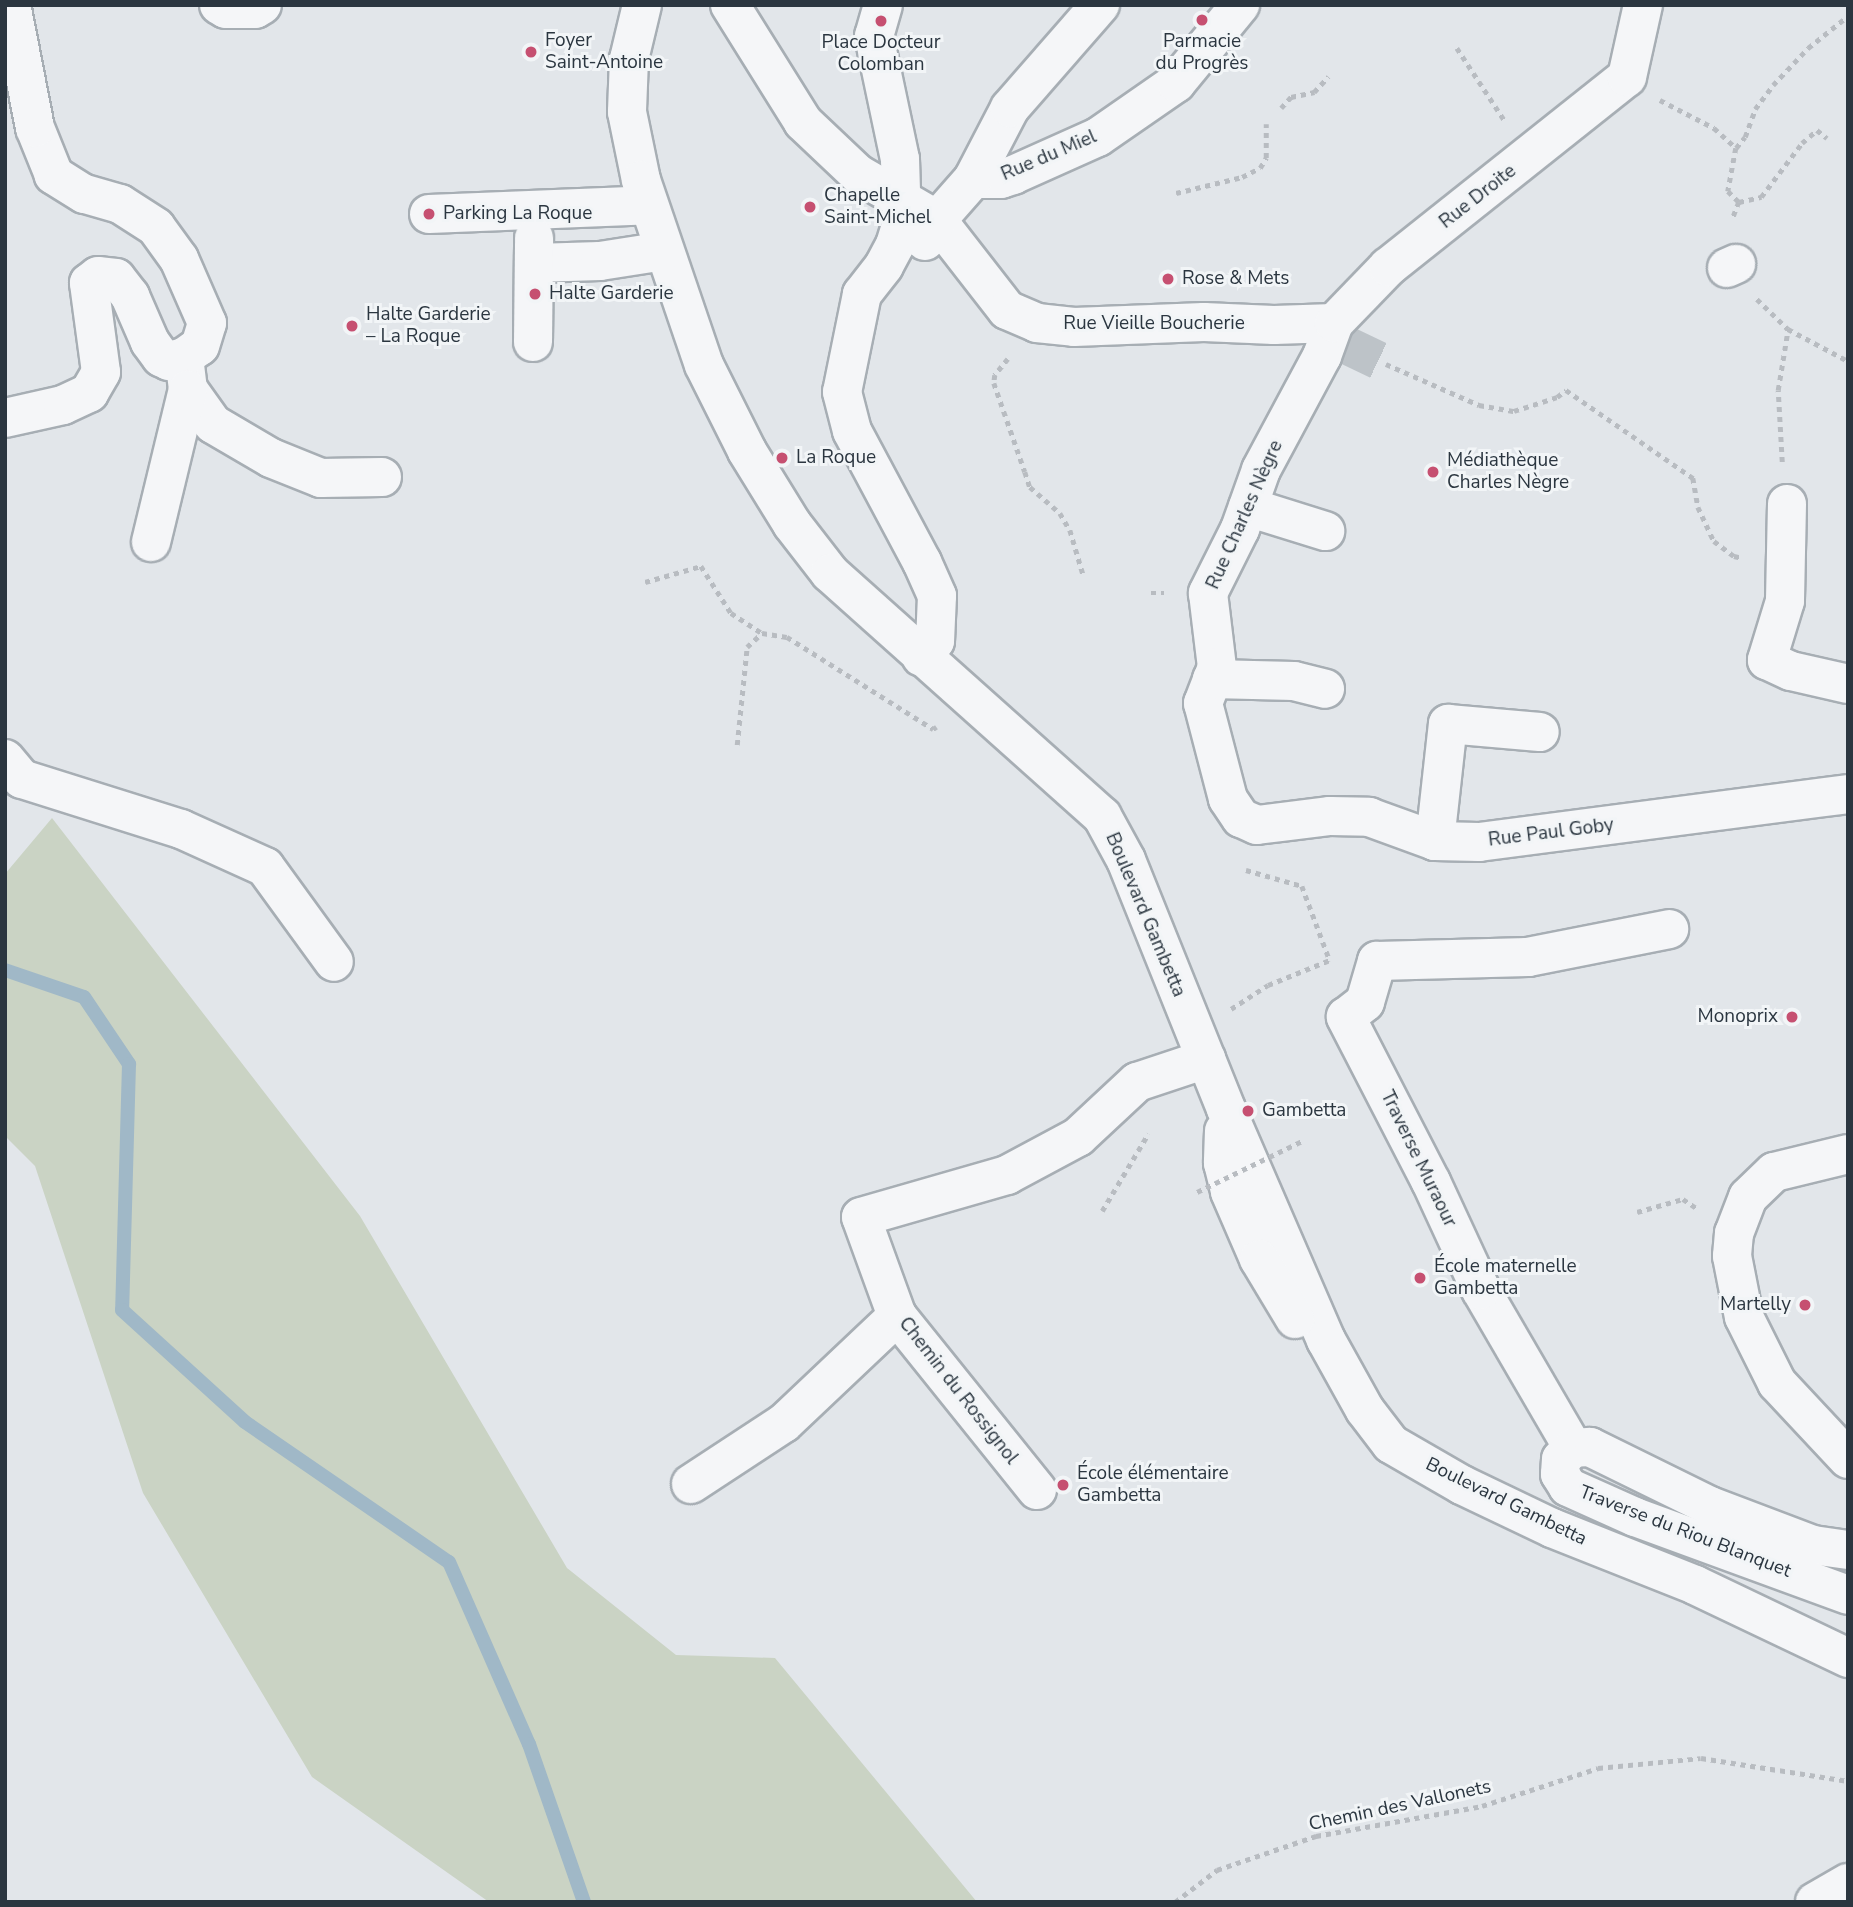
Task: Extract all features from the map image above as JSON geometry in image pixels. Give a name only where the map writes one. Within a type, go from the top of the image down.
[{"type":"street","points":[[11,5],[35,128],[54,175],[84,194],[120,204],[156,227],[179,259],[207,323],[200,346],[186,373],[151,542]]},
{"type":"street","points":[[219,5],[226,9],[245,9],[262,5]]},
{"type":"street","name":"Boulevard Gambetta","points":[[642,5],[629,59],[627,112],[641,180],[704,365],[747,451],[792,524],[830,573],[1102,816],[1126,860],[1226,1108],[1326,1340],[1365,1410],[1391,1444],[1462,1485],[1552,1528],[1695,1585],[1848,1658]]},
{"type":"street","points":[[730,5],[803,122],[858,174],[937,220]]},
{"type":"street","points":[[883,5],[874,36],[900,159],[902,222],[895,245],[884,266],[862,293],[842,392],[852,431],[922,562],[937,596],[935,641],[922,657]]},
{"type":"street","points":[[852,338],[915,259],[937,220],[974,179],[1010,108],[1100,5]]},
{"type":"street","name":"Rue du Miel","points":[[974,179],[1001,179],[1013,175],[1098,137],[1176,83],[1240,5]]},
{"type":"street","name":"Rue Droite","points":[[1336,335],[1388,267],[1627,77],[1643,5]]},
{"type":"street","points":[[429,214],[649,205]]},
{"type":"street","name":"Rue Vieille Boucherie","points":[[937,220],[1007,310],[1037,323],[1074,327],[1204,322],[1274,325],[1336,335]]},
{"type":"street","points":[[533,342],[535,251],[600,261],[664,251]]},
{"type":"street","points":[[5,418],[63,405],[89,393],[101,372],[89,283],[98,276],[116,278],[130,296],[150,342],[162,357],[186,373],[213,424],[271,458],[321,478],[382,477]]},
{"type":"street","name":"Rue Charles Nègre","points":[[1257,825],[1241,818],[1228,799],[1203,703],[1216,667],[1208,593],[1248,508],[1261,470],[1336,335]]},
{"type":"street","points":[[1787,504],[1785,601],[1767,660],[1791,671],[1848,684]]},
{"type":"street","points":[[1248,508],[1325,531]]},
{"type":"street","points":[[1212,679],[1294,681],[1325,689]]},
{"type":"street","points":[[1435,841],[1448,724],[1540,732]]},
{"type":"street","points":[[5,759],[22,779],[181,830],[265,867],[334,962]]},
{"type":"street","name":"Rue Paul Goby","points":[[1257,825],[1330,816],[1369,817],[1435,841],[1479,842],[1848,794]]},
{"type":"street","points":[[1346,1017],[1366,1002],[1377,961],[1528,957],[1670,929]]},
{"type":"street","name":"Traverse Muraour","points":[[1346,1017],[1431,1182],[1481,1290],[1573,1448]]},
{"type":"street","name":"Chemin du Rossignol","points":[[1037,1490],[897,1316],[861,1217],[1007,1175],[1078,1137],[1137,1082],[1206,1059]]},
{"type":"street","points":[[1848,1154],[1774,1172],[1748,1197],[1734,1233],[1732,1256],[1744,1317],[1777,1383],[1848,1459]]},
{"type":"street","points":[[691,1484],[784,1423],[897,1316]]},
{"type":"street","name":"Traverse du Riou Blanquet","points":[[1848,1550],[1800,1540],[1710,1506],[1590,1447],[1573,1448],[1561,1459],[1560,1474],[1568,1488],[1635,1517],[1848,1595]]},
{"type":"street","points":[[1815,1902],[1848,1882]]},
{"type":"path","points":[[1736,148],[1745,137],[1755,109],[1773,85],[1808,48],[1848,16]]},
{"type":"path","points":[[1457,48],[1491,105],[1532,155]]},
{"type":"path","points":[[1281,108],[1291,97],[1314,92],[1328,77]]},
{"type":"path","points":[[1176,193],[1242,177],[1260,168],[1267,149],[1266,124]]},
{"type":"path","points":[[1739,202],[1761,197],[1802,143],[1817,130],[1827,138]]},
{"type":"path","points":[[1037,323],[995,375],[994,383],[1030,487],[1060,513],[1070,530],[1083,574]]},
{"type":"path","points":[[1787,504],[1777,390],[1788,329]]},
{"type":"path","points":[[1386,364],[1479,405],[1514,411],[1557,397],[1566,390],[1693,478],[1698,506],[1714,541],[1734,556]]},
{"type":"path","points":[[645,582],[701,566],[731,613],[762,633],[786,637],[933,729],[943,722]]},
{"type":"path","points":[[737,745],[747,648],[762,633]]},
{"type":"path","points":[[1257,825],[1242,854],[1244,869],[1302,887],[1330,960],[1346,1017]]},
{"type":"path","points":[[1222,1015],[1268,985],[1330,960]]},
{"type":"path","points":[[1197,1192],[1304,1140]]},
{"type":"path","points":[[1637,1212],[1683,1199],[1734,1233]]},
{"type":"path","name":"Chemin des Vallonets","points":[[1175,1902],[1217,1870],[1316,1836],[1482,1806],[1598,1768],[1701,1758],[1848,1781]]},
{"type":"green space","points":[[52,818],[360,1216],[567,1568],[676,1655],[775,1658],[977,1902],[489,1902],[312,1777],[143,1493],[35,1166],[5,1136],[5,874]]},
{"type":"waterway","points":[[5,970],[84,997],[129,1064],[122,1310],[245,1422],[449,1562],[529,1744],[584,1902]]},
{"type":"tunnel","points":[[1344,344],[1386,364]]},
{"type":"place","name":"Parmacie du Progrès","points":[[1202,20]]},
{"type":"place","name":"Place Docteur Colomban","points":[[881,21]]},
{"type":"place","name":"Foyer Saint-Antoine","points":[[531,52]]},
{"type":"place","name":"Chapelle Saint-Michel","points":[[810,207]]},
{"type":"place","name":"Parking La Roque","points":[[429,214]]},
{"type":"place","name":"Rose & Mets","points":[[1168,279]]},
{"type":"place","name":"Halte Garderie","points":[[535,294]]},
{"type":"place","name":"Halte Garderie – La Roque","points":[[352,326]]},
{"type":"place","name":"La Roque","points":[[782,458]]},
{"type":"place","name":"Médiathèque Charles Nègre","points":[[1433,472]]},
{"type":"place","name":"Monoprix","points":[[1792,1017]]},
{"type":"place","name":"Gambetta","points":[[1248,1111]]},
{"type":"place","name":"École maternelle Gambetta","points":[[1420,1278]]},
{"type":"place","name":"Martelly","points":[[1805,1305]]},
{"type":"place","name":"École élémentaire Gambetta","points":[[1063,1485]]}]
